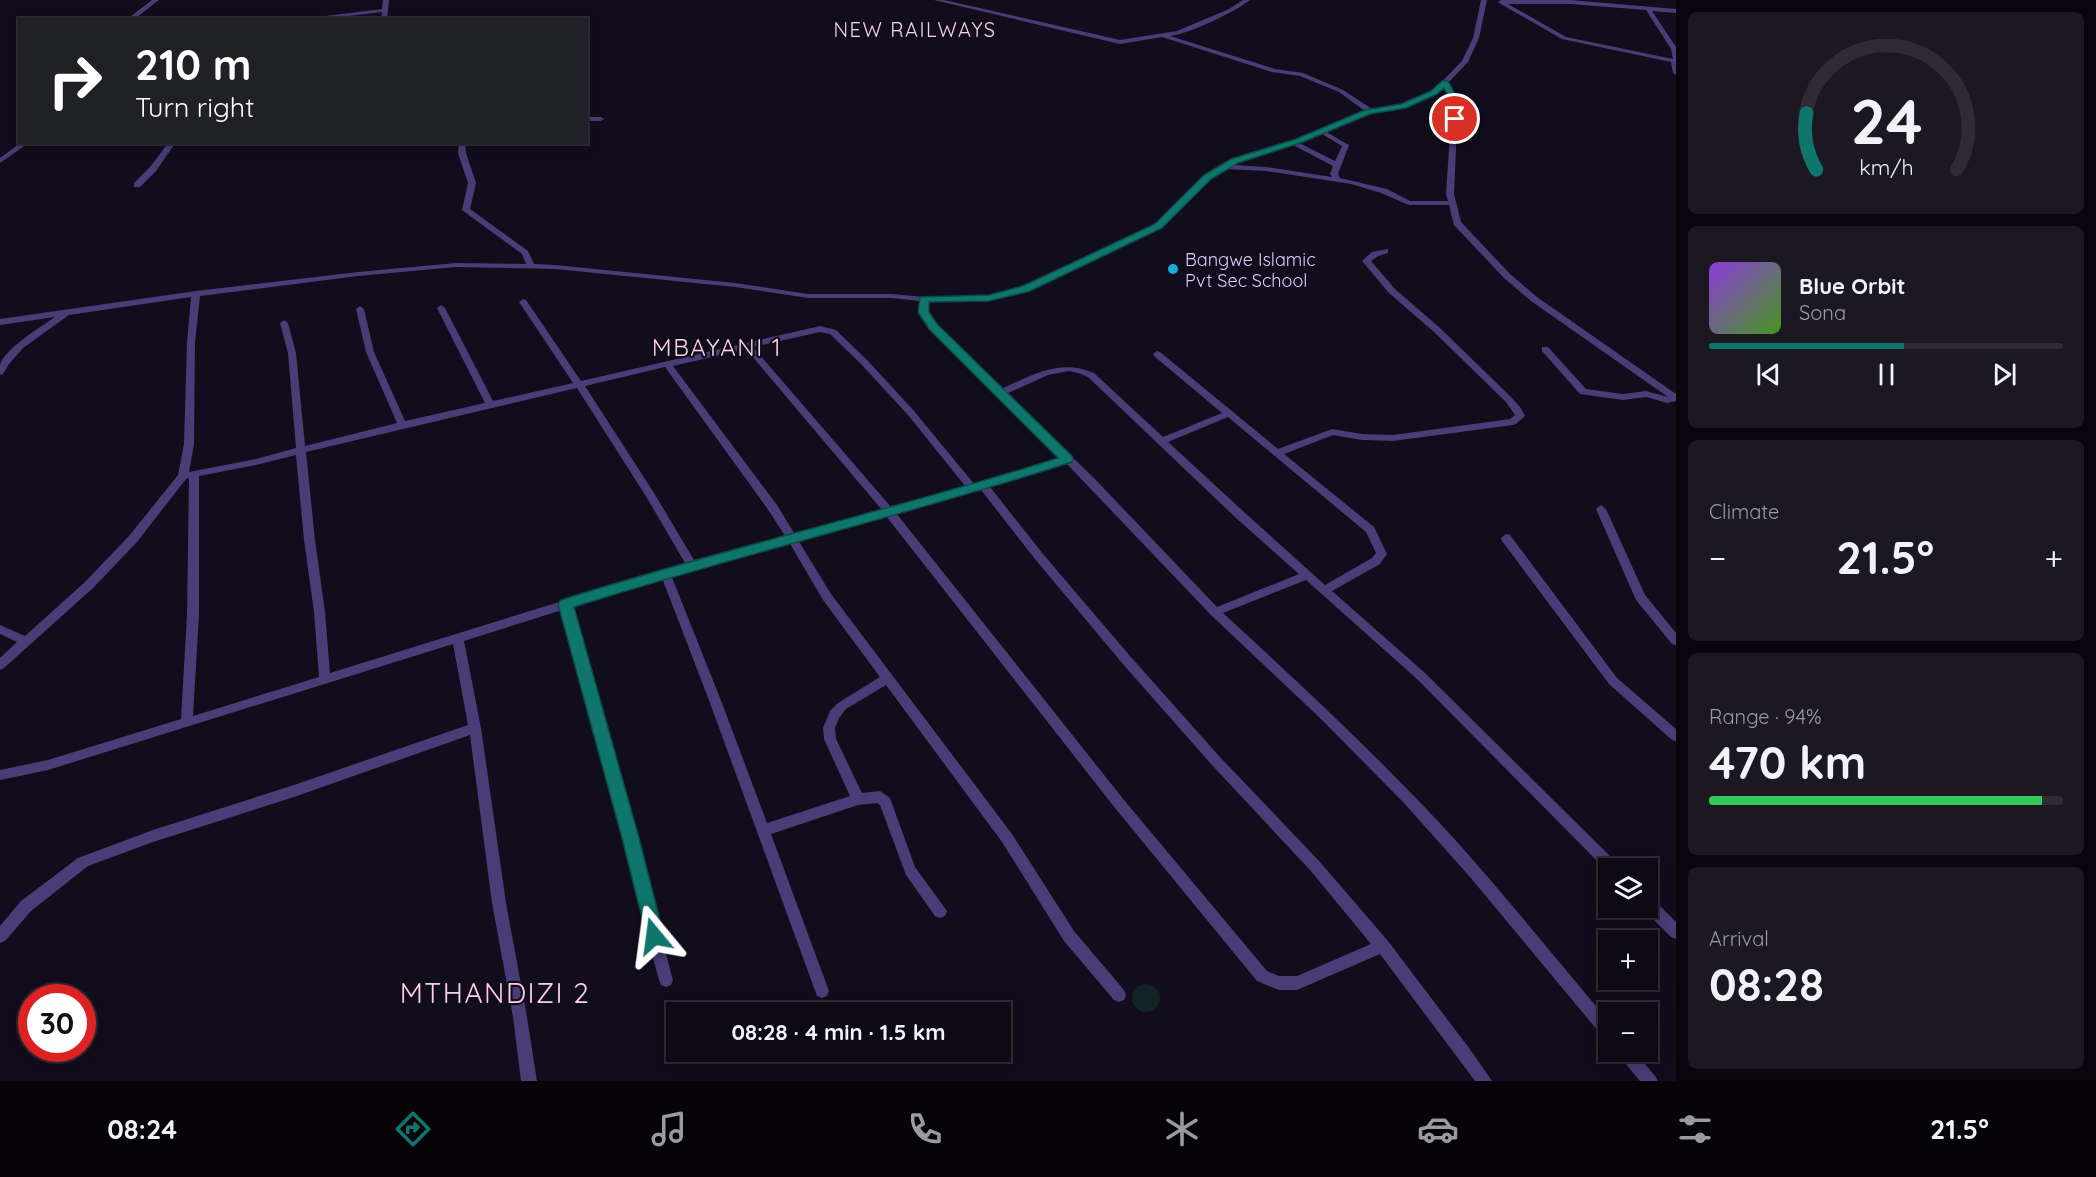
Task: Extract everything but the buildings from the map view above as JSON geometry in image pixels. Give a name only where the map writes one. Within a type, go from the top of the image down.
[{"type":"street","points":[[132,18],[156,0]]},
{"type":"street","points":[[384,18],[386,0]]},
{"type":"street","points":[[937,0],[1107,40],[1129,41],[1178,33],[1231,10],[1247,0]]},
{"type":"street","points":[[0,322],[196,293],[421,267],[531,266],[735,285],[798,296],[989,298],[1027,288],[1158,226],[1208,177],[1244,157],[1295,142],[1371,112],[1403,107],[1434,93],[1465,62],[1471,50],[1486,0],[1588,2],[1676,11]]},
{"type":"street","points":[[1501,2],[1524,13],[1564,38],[1675,60]]},
{"type":"street","points":[[1648,9],[1674,49],[1676,73]]},
{"type":"street","points":[[310,18],[386,10]]},
{"type":"street","points":[[324,16],[329,18]]},
{"type":"street","points":[[1164,36],[1274,71],[1301,74],[1341,91],[1371,112]]},
{"type":"street","points":[[1445,83],[1455,104],[1451,203],[1457,223],[1523,290],[1675,398]]},
{"type":"street","points":[[588,119],[601,119]]},
{"type":"street","points":[[1325,130],[1325,134],[1346,145],[1334,174],[1336,180]]},
{"type":"street","points":[[1295,142],[1337,165]]},
{"type":"street","points":[[0,161],[24,144]]},
{"type":"street","points":[[137,185],[153,169],[172,144]]},
{"type":"street","points":[[462,144],[462,153],[472,183],[466,210],[525,253],[531,266]]},
{"type":"street","points":[[1223,167],[1266,169],[1336,180],[1373,188],[1409,203],[1451,203]]},
{"type":"street","points":[[1276,453],[1328,432],[1362,437],[1407,437],[1497,425],[1513,422],[1520,416],[1509,400],[1437,330],[1392,291],[1366,261],[1375,254],[1385,251]]},
{"type":"street","points":[[187,722],[194,615],[189,444],[191,342],[196,293]]},
{"type":"street","points":[[924,299],[924,312],[933,326],[1067,459],[1215,612],[1325,715],[1408,798],[1475,873],[1598,1020]]},
{"type":"street","points":[[522,302],[549,335],[578,385],[641,479],[691,565]]},
{"type":"street","points":[[441,308],[490,406]]},
{"type":"street","points":[[360,309],[370,352],[402,425]]},
{"type":"street","points":[[0,372],[30,338],[69,312]]},
{"type":"street","points":[[284,323],[292,352],[325,679]]},
{"type":"street","points":[[0,665],[89,585],[189,475],[301,451],[402,425],[814,330],[833,332],[911,413],[1215,760],[1314,865],[1383,946],[1484,1081]]},
{"type":"street","points":[[748,346],[888,512],[1122,809],[1262,976],[1279,983],[1297,983],[1383,946]]},
{"type":"street","points":[[1545,349],[1583,392],[1623,397],[1646,394],[1667,400],[1675,398]]},
{"type":"street","points":[[1157,354],[1364,523],[1382,554],[1376,561],[1325,590]]},
{"type":"street","points":[[667,364],[773,508],[828,597],[1007,838],[1069,936],[1119,994]]},
{"type":"street","points":[[999,393],[1062,368],[1083,370],[1421,676],[1603,858]]},
{"type":"street","points":[[1161,441],[1228,414]]},
{"type":"street","points":[[0,775],[48,765],[393,660],[691,565],[978,488],[1067,459]]},
{"type":"street","points":[[1601,508],[1640,597],[1676,641]]},
{"type":"street","points":[[1506,538],[1613,681],[1676,736]]},
{"type":"street","points":[[664,573],[716,703],[822,991]]},
{"type":"street","points":[[1215,612],[1307,575]]},
{"type":"street","points":[[566,604],[631,838],[644,899],[666,980]]},
{"type":"street","points":[[0,628],[25,641]]},
{"type":"street","points":[[458,638],[475,728],[499,903],[529,1081]]},
{"type":"street","points":[[858,799],[830,739],[829,728],[834,715],[842,706],[888,678]]},
{"type":"street","points":[[0,936],[26,906],[83,862],[153,836],[294,791],[475,728]]},
{"type":"street","points":[[762,831],[858,799],[880,797],[885,802],[904,857],[918,883],[940,911]]},
{"type":"street","points":[[1658,914],[1676,932]]},
{"type":"street","points":[[1634,1062],[1650,1081]]},
{"type":"shaded area","points":[[1146,984],[1156,988],[1160,998],[1156,1008],[1146,1012],[1136,1008],[1132,998],[1136,988]]},
{"type":"place","name":"Bangwe Islamic Pvt Sec School","points":[[1173,269]]},
{"type":"district","name":"NEW RAILWAYS","points":[[915,29]]},
{"type":"district","name":"MBAYANI 1","points":[[717,347]]},
{"type":"district","name":"MTHANDIZI 2","points":[[495,992]]},
{"type":"route","points":[[654,936],[631,838],[566,604],[691,565],[982,486],[1067,459],[1027,422],[933,326],[924,312],[924,299],[989,298],[1027,288],[1158,226],[1212,173],[1234,161],[1299,141],[1368,112],[1389,111],[1403,107],[1434,93],[1445,83],[1454,100],[1455,119]]}]
